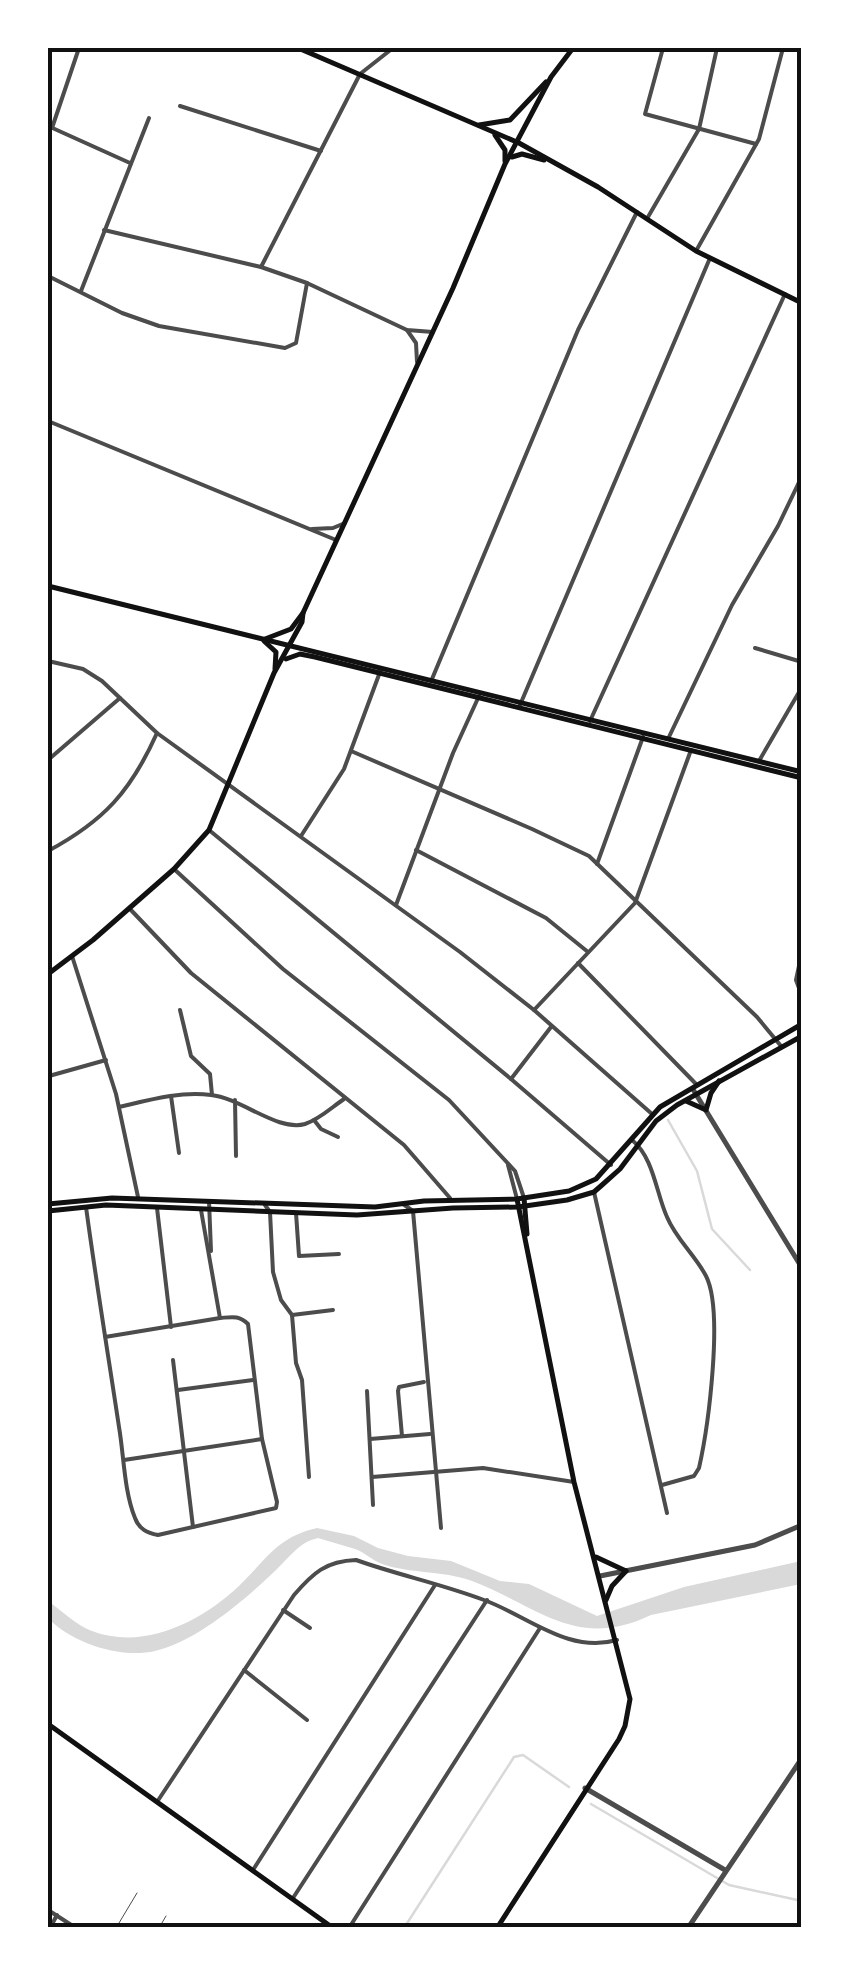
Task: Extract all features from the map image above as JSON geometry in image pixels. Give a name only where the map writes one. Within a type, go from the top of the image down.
[{"type":"main road","points":[[300,48],[519,143],[696,251],[802,303]]},
{"type":"main road","points":[[472,124],[510,120],[573,48]]},
{"type":"main road","points":[[48,974],[174,870],[209,830],[274,673],[291,646],[505,164],[551,76]]},
{"type":"main road","points":[[493,133],[505,150],[505,164]]},
{"type":"main road","points":[[510,157],[522,154],[552,161]]},
{"type":"main road","points":[[48,586],[381,671]]},
{"type":"main road","points":[[262,640],[292,629],[303,613]]},
{"type":"main road","points":[[262,640],[276,652],[274,673]]},
{"type":"main road","points":[[274,673],[293,654],[481,691],[520,705]]},
{"type":"main road","points":[[431,683],[477,699],[520,705],[802,775]]},
{"type":"main road","points":[[48,1208],[83,1199],[139,1198],[376,1208],[403,1204],[522,1207],[594,1192],[620,1170],[652,1114],[802,1024]]},
{"type":"main road","points":[[48,1208],[358,1216],[520,1198],[582,1186],[596,1179],[694,1088],[721,1079],[802,1036]]},
{"type":"main road","points":[[684,1100],[706,1110],[721,1079]]},
{"type":"main road","points":[[497,1928],[626,1726],[630,1690],[574,1482],[520,1198]]},
{"type":"main road","points":[[594,1556],[626,1571],[612,1586],[606,1600]]},
{"type":"main road","points":[[48,1724],[333,1928]]},
{"type":"street","points":[[79,48],[50,127],[130,164]]},
{"type":"street","points":[[261,267],[360,74],[392,48]]},
{"type":"street","points":[[663,48],[644,114],[756,144]]},
{"type":"street","points":[[647,218],[698,128],[717,48]]},
{"type":"street","points":[[696,251],[756,144],[784,48]]},
{"type":"street","points":[[180,106],[320,151]]},
{"type":"street","points":[[80,291],[150,118]]},
{"type":"street","points":[[431,683],[578,330],[636,212]]},
{"type":"street","points":[[104,230],[261,267],[307,282],[407,330],[433,332]]},
{"type":"street","points":[[520,705],[710,258]]},
{"type":"street","points":[[48,276],[159,326],[286,348],[296,342],[307,282]]},
{"type":"street","points":[[590,722],[785,294]]},
{"type":"street","points":[[407,330],[416,343],[418,364]]},
{"type":"street","points":[[48,421],[336,540]]},
{"type":"street","points":[[668,741],[732,605],[802,476]]},
{"type":"street","points":[[312,529],[333,528],[344,522]]},
{"type":"street","points":[[755,648],[802,662]]},
{"type":"street","points":[[48,661],[83,669],[157,734],[396,905],[534,1010],[652,1114]]},
{"type":"street","points":[[301,836],[340,776],[381,671]]},
{"type":"street","points":[[758,764],[802,687]]},
{"type":"street","points":[[396,905],[481,691]]},
{"type":"street","points":[[48,760],[120,698]]},
{"type":"street","points":[[48,851],[110,809],[132,781],[157,734]]},
{"type":"street","points":[[597,864],[644,736]]},
{"type":"street","points":[[534,1010],[635,903],[692,748]]},
{"type":"street","points":[[351,750],[562,842],[597,864],[781,1046]]},
{"type":"street","points":[[209,830],[611,1165]]},
{"type":"street","points":[[416,850],[546,918],[588,952]]},
{"type":"street","points":[[174,870],[283,970],[450,1100],[515,1171],[520,1198]]},
{"type":"street","points":[[130,909],[191,973],[404,1145],[452,1204]]},
{"type":"street","points":[[802,952],[796,980],[802,996]]},
{"type":"street","points":[[72,956],[106,1060],[139,1198]]},
{"type":"street","points":[[578,963],[694,1088],[802,1268]]},
{"type":"street","points":[[180,1010],[192,1058],[210,1074],[212,1095]]},
{"type":"street","points":[[511,1078],[552,1026]]},
{"type":"street","points":[[49,1076],[106,1060]]},
{"type":"street","points":[[119,1107],[171,1096],[212,1095],[235,1100],[296,1126],[314,1120],[344,1099]]},
{"type":"street","points":[[171,1096],[179,1153]]},
{"type":"street","points":[[235,1100],[236,1156]]},
{"type":"street","points":[[314,1120],[338,1137]]},
{"type":"street","points":[[635,1143],[654,1178],[667,1218],[706,1275],[712,1293],[713,1352],[699,1468],[694,1476],[662,1484]]},
{"type":"street","points":[[594,1192],[667,1512]]},
{"type":"street","points":[[209,1201],[210,1252]]},
{"type":"street","points":[[261,1203],[270,1212],[273,1272],[281,1300],[292,1315],[296,1363],[302,1380],[309,1477]]},
{"type":"street","points":[[403,1204],[413,1210],[441,1528]]},
{"type":"street","points":[[86,1206],[97,1286],[124,1460],[135,1519],[141,1528],[158,1535],[276,1508],[262,1439],[248,1324],[237,1316],[105,1337]]},
{"type":"street","points":[[157,1208],[171,1327]]},
{"type":"street","points":[[201,1210],[220,1318]]},
{"type":"street","points":[[296,1213],[299,1256],[339,1254]]},
{"type":"street","points":[[292,1315],[333,1310]]},
{"type":"street","points":[[174,1360],[192,1527]]},
{"type":"street","points":[[178,1390],[254,1380]]},
{"type":"street","points":[[402,1436],[399,1386],[426,1382]]},
{"type":"street","points":[[367,1391],[373,1505]]},
{"type":"street","points":[[370,1438],[432,1434]]},
{"type":"street","points":[[124,1460],[262,1439]]},
{"type":"street","points":[[372,1477],[483,1468],[574,1482]]},
{"type":"street","points":[[600,1576],[755,1545],[802,1525]]},
{"type":"street","points":[[157,1802],[284,1610],[312,1574],[334,1562],[356,1560],[487,1600],[540,1627],[596,1646],[616,1638]]},
{"type":"street","points":[[252,1870],[435,1585]]},
{"type":"street","points":[[293,1899],[487,1600]]},
{"type":"street","points":[[284,1610],[310,1628]]},
{"type":"street","points":[[349,1928],[540,1627]]},
{"type":"street","points":[[244,1670],[307,1720]]},
{"type":"street","points":[[699,1928],[690,1925],[802,1758]]},
{"type":"street","points":[[585,1788],[724,1873]]},
{"type":"street","points":[[48,1910],[76,1928]]},
{"type":"street","points":[[50,1928],[57,1915]]},
{"type":"lane","points":[[116,1928],[137,1893]]},
{"type":"lane","points":[[159,1928],[166,1916]]},
{"type":"shaded area","points":[[317,1528],[354,1536],[408,1556],[451,1561],[500,1581],[529,1584],[597,1616],[684,1587],[801,1561],[801,1584],[651,1615],[624,1625],[579,1627],[472,1581],[393,1567],[355,1549],[318,1538],[300,1546],[220,1618],[187,1639],[155,1651],[127,1653],[97,1647],[70,1635],[48,1618],[48,1601],[75,1622],[112,1636],[152,1635],[171,1629],[224,1599],[282,1543]]},
{"type":"waterway","points":[[668,1120],[697,1171],[712,1229],[750,1270]]},
{"type":"waterway","points":[[404,1928],[514,1757],[523,1755],[569,1787]]},
{"type":"waterway","points":[[591,1804],[729,1885],[802,1901]]}]
